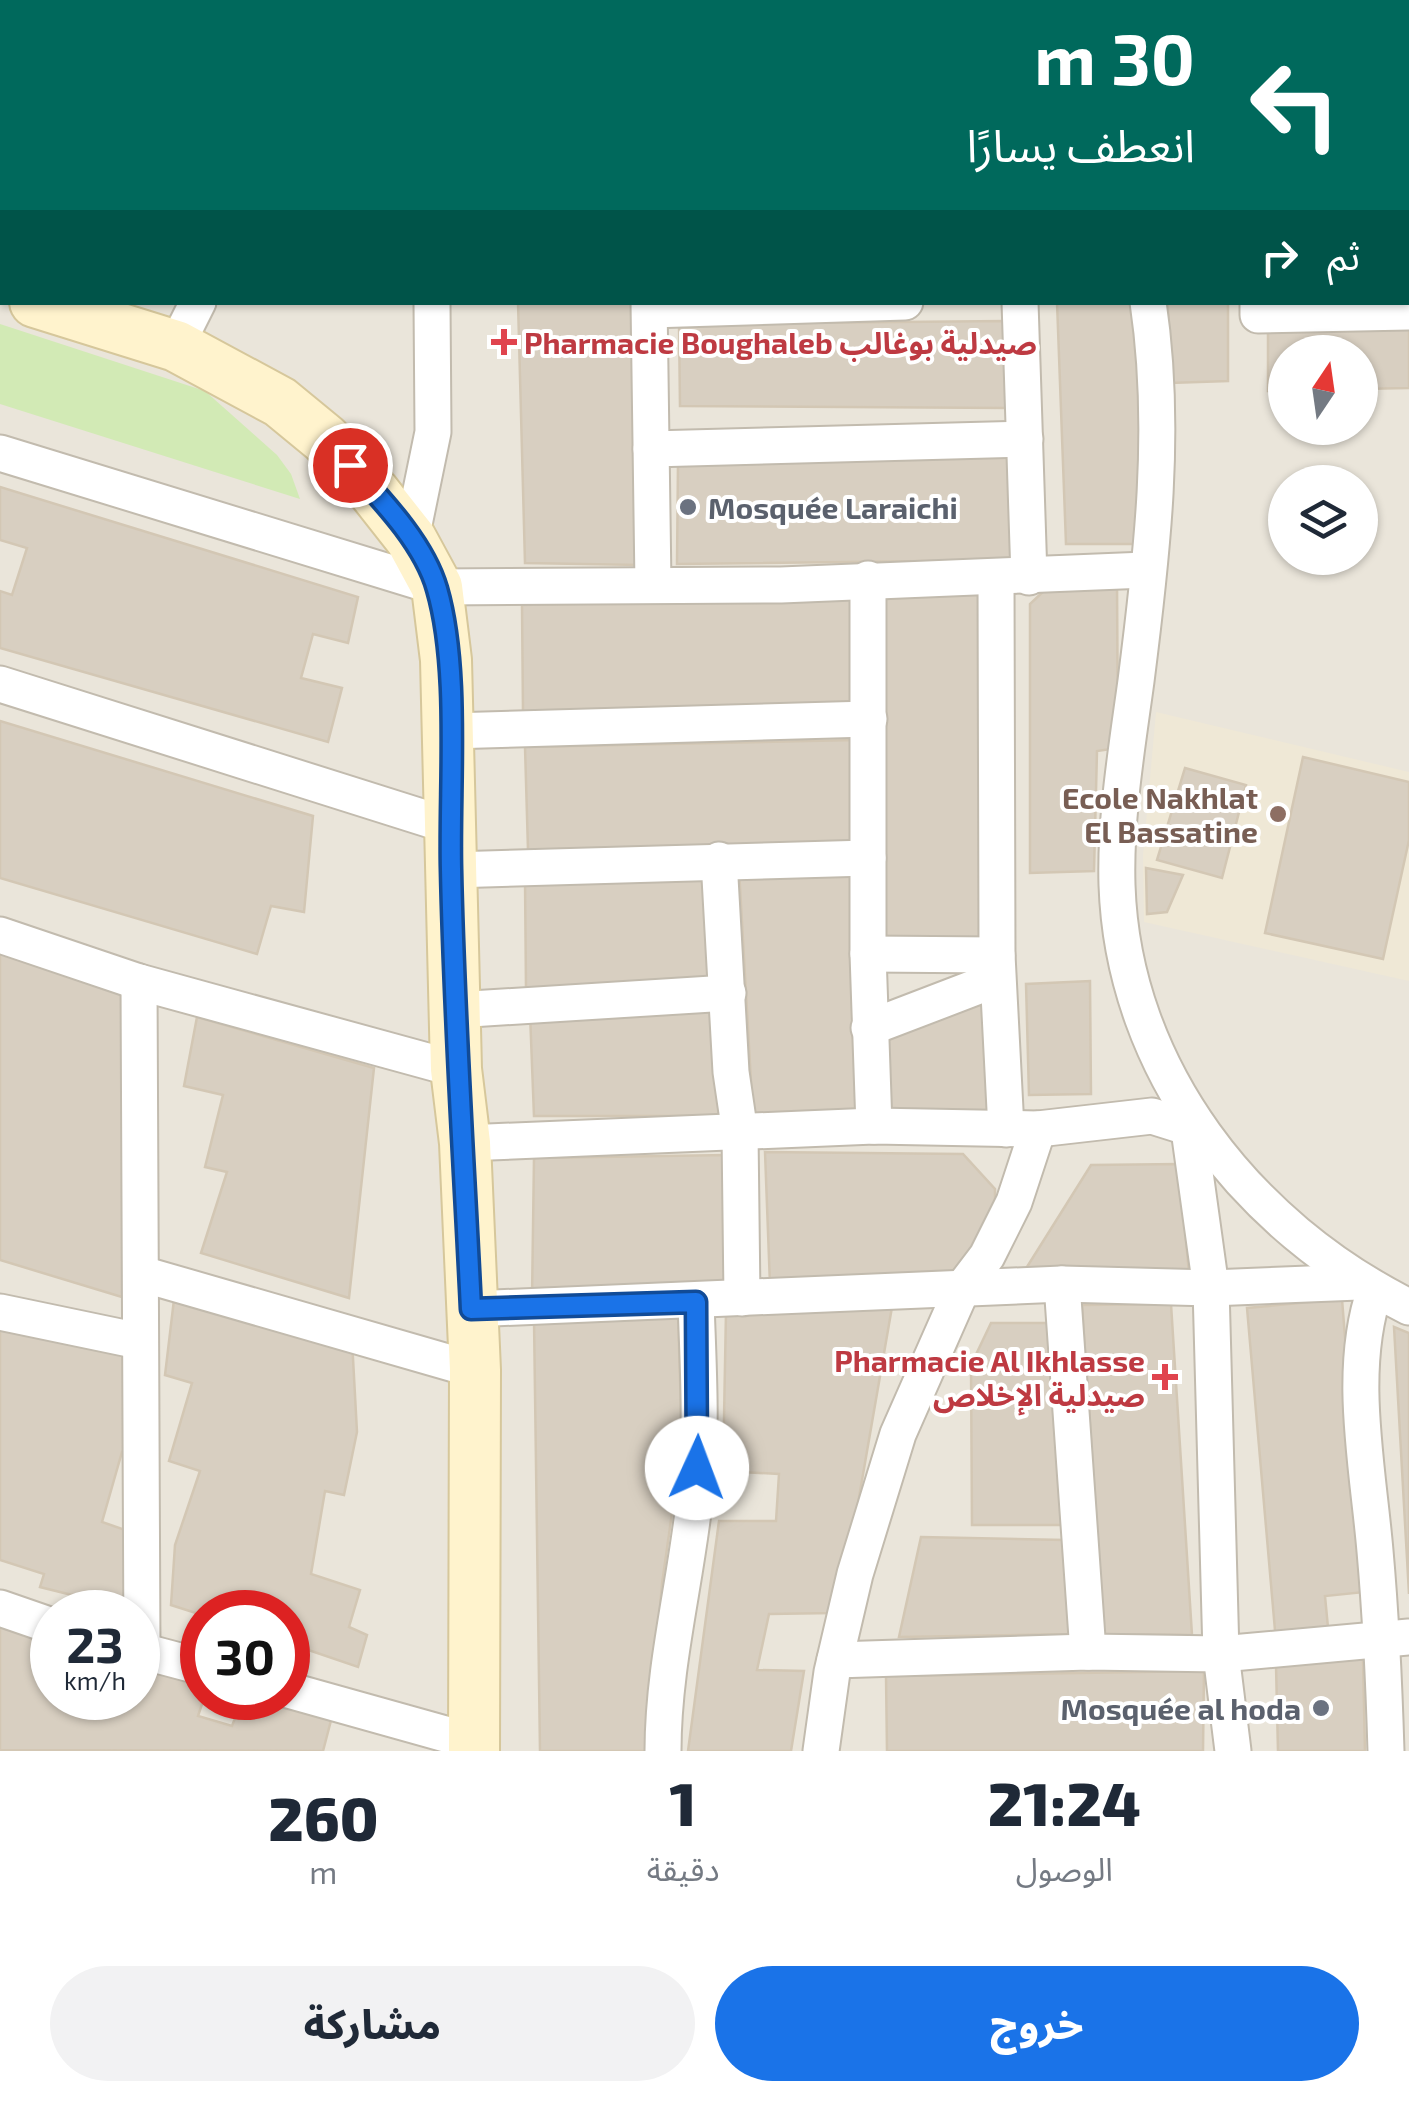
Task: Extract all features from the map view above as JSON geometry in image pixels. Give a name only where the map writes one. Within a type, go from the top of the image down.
[{"type":"main road","points":[[56,305],[187,324],[230,372],[306,421],[374,492],[411,539],[437,587],[449,731],[456,1069],[465,1143],[474,1370],[474,1746]]},
{"type":"street","points":[[411,539],[433,432],[432,305]]},
{"type":"street","points":[[653,585],[649,306],[713,305]]},
{"type":"street","points":[[821,1751],[835,1660],[887,1465],[914,1393],[962,1289],[987,1256],[1014,1202],[1022,1129],[997,967],[1012,578],[1025,440],[1020,305]]},
{"type":"street","points":[[1148,305],[1156,396],[1156,492],[1123,776],[1117,885],[1140,1004],[1187,1121],[1211,1288],[1221,1654],[1233,1751]]},
{"type":"street","points":[[1258,305],[1258,315],[1402,309]]},
{"type":"street","points":[[651,449],[1025,440]]},
{"type":"street","points":[[0,453],[437,587],[1012,578],[1146,570]]},
{"type":"street","points":[[868,579],[868,954],[874,1126]]},
{"type":"street","points":[[0,684],[450,848],[719,860],[868,858]]},
{"type":"street","points":[[449,731],[869,719]]},
{"type":"street","points":[[719,860],[731,1072],[740,1133],[742,1298]]},
{"type":"street","points":[[0,935],[139,982],[456,1069]]},
{"type":"street","points":[[868,954],[997,967]]},
{"type":"street","points":[[869,1028],[997,967]]},
{"type":"street","points":[[139,982],[142,1590]]},
{"type":"street","points":[[455,1010],[728,993]]},
{"type":"street","points":[[465,1143],[874,1126],[1022,1129],[1152,1116],[1187,1121],[1232,1173],[1304,1241],[1367,1286],[1409,1307]]},
{"type":"street","points":[[142,1274],[474,1370]]},
{"type":"street","points":[[471,1309],[1062,1284],[1211,1288],[1367,1286]]},
{"type":"street","points":[[1062,1284],[1088,1652]]},
{"type":"street","points":[[1367,1286],[1363,1396],[1396,1638],[1386,1751]]},
{"type":"street","points":[[663,1751],[670,1662],[696,1489],[700,1398],[696,1302]]},
{"type":"street","points":[[0,1312],[139,1341]]},
{"type":"street","points":[[0,1608],[30,1618]]},
{"type":"street","points":[[835,1660],[1088,1652],[1221,1654],[1396,1638]]},
{"type":"street","points":[[310,1697],[474,1746]]},
{"type":"shaded area","points":[[0,305],[1409,305],[1409,1751],[0,1751]]},
{"type":"shaded area","name":"Ecole Nakhlat El Bassatine","points":[[1156,712],[1409,772],[1409,981],[1144,922],[1143,856]]},
{"type":"green space","points":[[0,324],[205,391],[277,455],[291,474],[300,499],[0,404]]},
{"type":"building","points":[[518,305],[635,305],[640,565],[525,563]]},
{"type":"building","points":[[1057,305],[1131,305],[1142,394],[1135,544],[1066,544]]},
{"type":"building","points":[[1168,305],[1228,305],[1228,381],[1170,383]]},
{"type":"building","points":[[1005,321],[1006,408],[680,406],[679,324]]},
{"type":"building","points":[[1409,329],[1409,388],[1378,389],[1378,335],[1268,332]]},
{"type":"building","points":[[1011,454],[1013,560],[677,564],[678,462]]},
{"type":"building","points":[[0,487],[358,597],[348,643],[313,634],[301,678],[342,688],[328,742],[0,648],[0,591],[12,595],[27,548],[0,540]]},
{"type":"building","points":[[1117,582],[1118,748],[1097,751],[1094,871],[1030,873],[1030,604],[1049,586]]},
{"type":"building","points":[[883,590],[985,590],[984,940],[884,940]]},
{"type":"building","points":[[852,598],[856,702],[523,712],[522,605]]},
{"type":"building","points":[[0,721],[313,816],[304,912],[271,906],[257,954],[0,878]]},
{"type":"building","points":[[856,740],[860,841],[528,850],[525,747]]},
{"type":"building","points":[[1303,757],[1409,782],[1409,840],[1383,959],[1265,933]]},
{"type":"building","points":[[1185,768],[1246,785],[1222,878],[1157,860]]},
{"type":"building","points":[[858,866],[859,1114],[753,1117],[739,869]]},
{"type":"building","points":[[1146,868],[1183,875],[1167,912],[1147,914]]},
{"type":"building","points":[[710,871],[712,982],[526,989],[525,880]]},
{"type":"building","points":[[0,943],[123,982],[122,1297],[0,1260]]},
{"type":"building","points":[[1090,981],[1091,1094],[1029,1095],[1026,984]]},
{"type":"building","points":[[989,1000],[992,1112],[885,1114],[883,1043],[957,1002]]},
{"type":"building","points":[[717,1005],[719,1116],[534,1116],[530,1013]]},
{"type":"building","points":[[197,1017],[374,1068],[349,1298],[201,1253],[227,1172],[205,1167],[223,1095],[184,1086]]},
{"type":"building","points":[[765,1152],[963,1154],[995,1189],[995,1226],[957,1269],[934,1281],[770,1285]]},
{"type":"building","points":[[727,1155],[728,1295],[532,1299],[534,1158]]},
{"type":"building","points":[[1179,1164],[1189,1273],[1025,1270],[1091,1165]]},
{"type":"building","points":[[175,1291],[352,1340],[357,1432],[344,1495],[325,1491],[311,1574],[360,1590],[349,1627],[367,1635],[358,1667],[310,1651],[310,1590],[180,1590],[180,1608],[171,1605],[175,1545],[200,1471],[169,1461],[192,1383],[165,1375]]},
{"type":"building","points":[[1342,1299],[1365,1592],[1325,1596],[1329,1638],[1276,1642],[1247,1308]]},
{"type":"building","points":[[1171,1304],[1192,1635],[1104,1634],[1082,1305]]},
{"type":"building","points":[[892,1307],[857,1509],[833,1613],[769,1614],[757,1670],[804,1671],[791,1751],[688,1751],[719,1521],[776,1521],[779,1474],[723,1471],[726,1312]]},
{"type":"building","points":[[678,1314],[682,1442],[662,1584],[648,1751],[540,1751],[534,1320]]},
{"type":"building","points":[[0,1323],[125,1355],[132,1454],[122,1452],[102,1522],[134,1533],[130,1590],[52,1590],[40,1587],[44,1574],[0,1560]]},
{"type":"building","points":[[991,1323],[1054,1323],[1062,1525],[972,1525],[971,1365]]},
{"type":"building","points":[[1394,1327],[1409,1333],[1409,1594]]},
{"type":"building","points":[[921,1537],[1065,1540],[1069,1634],[899,1637]]},
{"type":"building","points":[[0,1616],[30,1625],[30,1720],[160,1720],[160,1661],[180,1667],[180,1720],[212,1720],[232,1726],[234,1720],[310,1720],[310,1704],[334,1709],[323,1751],[0,1750]]},
{"type":"building","name":"Mosquée al hoda","points":[[1363,1659],[1365,1751],[1278,1751],[1276,1665]]},
{"type":"building","points":[[1204,1671],[1203,1751],[887,1751],[886,1676]]},
{"type":"place","name":"Pharmacie Boughaleb صيدلية بوغالب","points":[[504,342]]},
{"type":"place","name":"Mosquée Laraichi","points":[[688,507]]},
{"type":"place","name":"Ecole Nakhlat El Bassatine","points":[[1278,814]]},
{"type":"place","name":"Pharmacie Al Ikhlasse صيدلية الإخلاص","points":[[1165,1377]]},
{"type":"place","name":"Mosquée al hoda","points":[[1321,1708]]},
{"type":"route","points":[[350,465],[411,539],[437,587],[446,660],[456,1069],[465,1143],[471,1309],[530,1304],[696,1302],[700,1398],[697,1468]]}]
